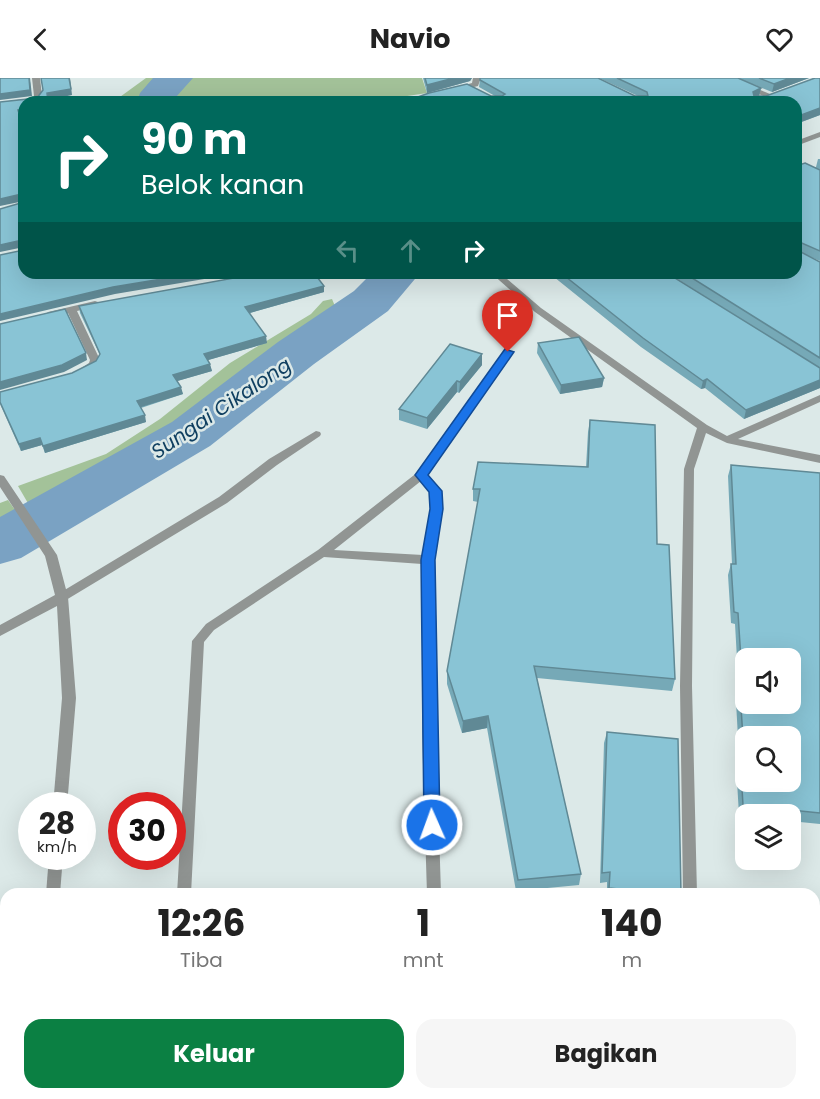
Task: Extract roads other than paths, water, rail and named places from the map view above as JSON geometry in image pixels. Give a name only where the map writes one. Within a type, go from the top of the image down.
[{"type":"street","points":[[36,78],[38,96]]},
{"type":"street","points":[[459,89],[475,84],[477,78]]},
{"type":"street","points":[[725,78],[771,96],[781,93]]},
{"type":"street","points":[[468,87],[486,96]]},
{"type":"street","points":[[0,104],[18,102]]},
{"type":"street","points":[[802,142],[820,134]]},
{"type":"street","points":[[802,166],[820,175]]},
{"type":"street","points":[[502,279],[538,310],[703,427],[727,440],[820,459]]},
{"type":"street","points":[[41,316],[104,302]]},
{"type":"street","points":[[69,376],[87,369],[94,364],[95,360],[71,309]]},
{"type":"street","points":[[184,888],[198,641],[210,627],[322,553],[422,475],[508,352]]},
{"type":"street","points":[[727,440],[820,398]]},
{"type":"street","points":[[690,888],[686,686],[689,468],[703,427]]},
{"type":"street","points":[[0,631],[62,597],[223,500],[316,434]]},
{"type":"street","points":[[422,475],[436,491],[436,509],[428,560],[429,733],[434,888]]},
{"type":"street","points":[[0,479],[51,555],[62,597],[69,698],[61,792]]},
{"type":"street","points":[[322,553],[428,560]]},
{"type":"street","points":[[53,888],[55,870]]},
{"type":"waterway","name":"Sungai Cikalong","points":[[157,96],[175,78]]},
{"type":"waterway","name":"Sungai Cikalong","points":[[0,543],[191,434],[296,353],[371,301],[391,279]]}]
